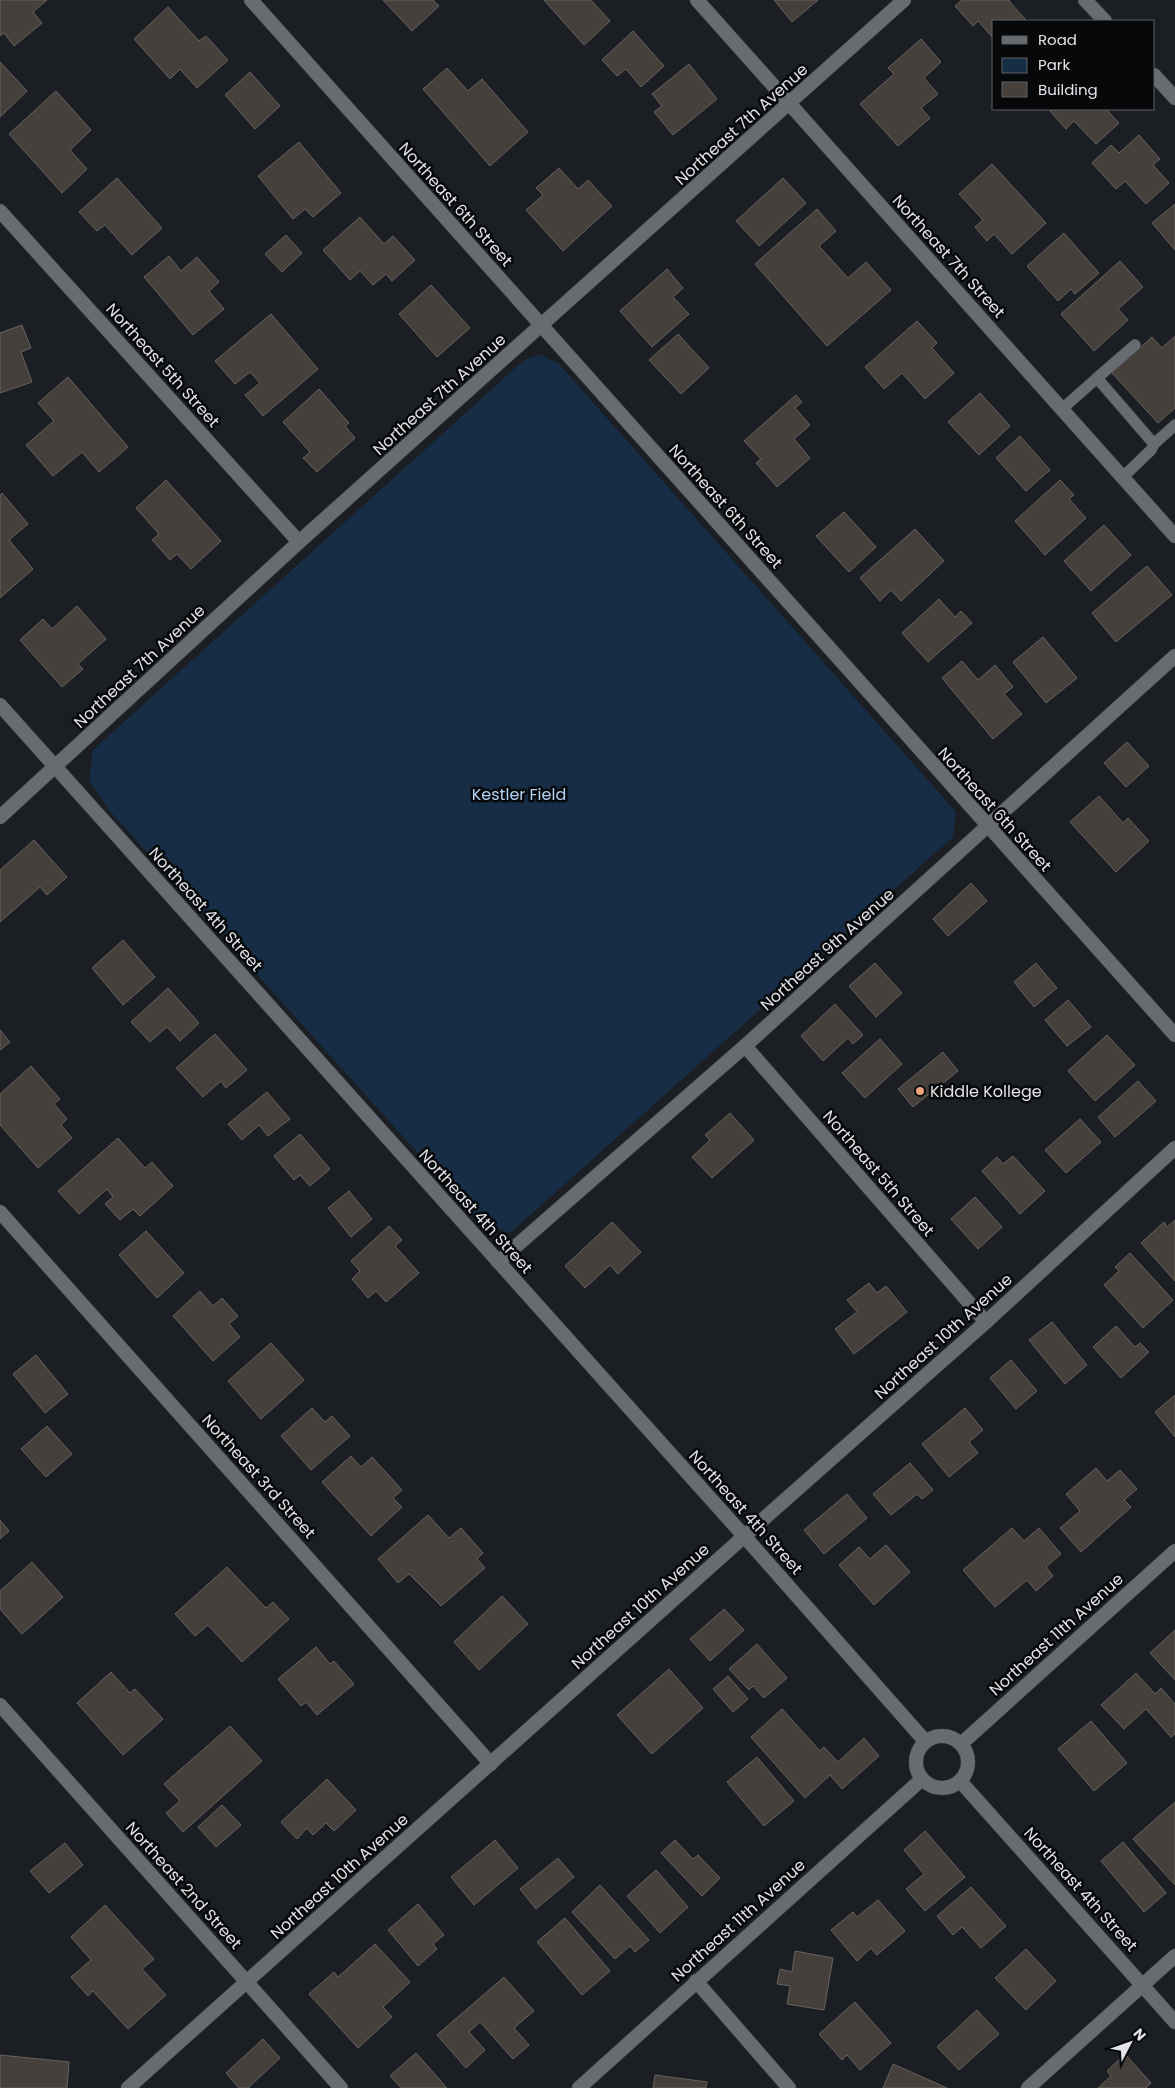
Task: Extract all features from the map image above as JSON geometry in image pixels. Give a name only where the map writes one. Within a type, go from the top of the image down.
[{"type":"street","name":"Northeast 6th Street","points":[[251,0],[1175,1035]]},
{"type":"street","name":"Northeast 7th Street","points":[[697,0],[1175,536]]},
{"type":"street","name":"Northeast 7th Avenue","points":[[0,817],[299,542],[904,0]]},
{"type":"street","points":[[1085,0],[1104,20]]},
{"type":"street","points":[[1155,76],[1175,98]]},
{"type":"street","name":"Northeast 5th Street","points":[[0,211],[299,542]]},
{"type":"street","name":"Northeast 9th Avenue","points":[[498,1262],[745,1046],[1175,656]]},
{"type":"street","name":"Northeast 4th Street","points":[[0,705],[744,1536],[925,1741]]},
{"type":"street","name":"Northeast 5th Street","points":[[745,1046],[986,1322]]},
{"type":"street","name":"Northeast 10th Avenue","points":[[128,2088],[744,1536],[986,1322],[1175,1148]]},
{"type":"street","name":"Northeast 3rd Street","points":[[0,1212],[491,1764]]},
{"type":"street","name":"Northeast 11th Avenue","points":[[961,1744],[1175,1551]]},
{"type":"street","name":"Northeast 2nd Street","points":[[0,1705],[341,2088]]},
{"type":"street","points":[[942,1735],[951,1736],[961,1744],[967,1754],[968,1763],[966,1772],[960,1781],[945,1788],[936,1788],[927,1784],[916,1769],[915,1761],[916,1752],[925,1741],[934,1736],[942,1735]]},
{"type":"street","name":"Northeast 11th Avenue","points":[[579,2088],[922,1779]]},
{"type":"street","name":"Northeast 4th Street","points":[[960,1781],[1175,2022]]},
{"type":"street","points":[[1028,2088],[1175,1956]]},
{"type":"street","points":[[696,1981],[789,2088]]},
{"type":"lane","points":[[1062,409],[1135,345]]},
{"type":"lane","points":[[1097,378],[1154,444]]},
{"type":"lane","points":[[1123,477],[1175,425]]},
{"type":"green space","name":"Kestler Field","points":[[539,354],[559,364],[956,812],[953,837],[510,1233],[480,1222],[108,809],[89,780],[93,750],[523,361]]},
{"type":"building","points":[[0,0],[47,0],[33,12],[42,23],[14,46],[4,33],[0,36]]},
{"type":"building","points":[[383,0],[433,0],[439,6],[412,31]]},
{"type":"building","points":[[544,0],[591,0],[610,21],[584,45]]},
{"type":"building","points":[[774,0],[818,0],[792,22]]},
{"type":"building","points":[[962,0],[1010,0],[1025,19],[992,20],[992,37],[978,21],[973,26],[955,6]]},
{"type":"building","points":[[168,7],[199,41],[206,36],[228,60],[197,88],[180,69],[170,79],[134,39]]},
{"type":"building","points":[[633,31],[664,66],[641,87],[626,69],[617,76],[602,60]]},
{"type":"building","points":[[921,39],[941,62],[924,78],[938,94],[921,108],[930,118],[898,146],[860,104],[894,74],[888,68]]},
{"type":"building","points":[[0,62],[27,91],[0,117]]},
{"type":"building","points":[[689,64],[717,99],[673,135],[654,112],[662,106],[652,94]]},
{"type":"building","points":[[447,68],[468,91],[482,79],[528,132],[490,166],[423,89]]},
{"type":"building","points":[[250,72],[280,106],[255,129],[225,95]]},
{"type":"building","points":[[56,91],[91,130],[70,150],[87,169],[62,193],[9,134]]},
{"type":"building","points":[[1107,110],[1119,123],[1096,144],[1074,121],[1066,129],[1050,111]]},
{"type":"building","points":[[1139,135],[1160,159],[1153,165],[1169,183],[1146,204],[1125,181],[1116,189],[1092,163],[1111,145],[1119,153]]},
{"type":"building","points":[[299,142],[341,193],[313,217],[305,209],[293,219],[258,176]]},
{"type":"building","points":[[992,164],[1046,223],[1012,254],[994,234],[987,241],[975,227],[983,220],[959,194]]},
{"type":"building","points":[[559,168],[578,189],[588,180],[612,206],[563,251],[526,210],[543,195],[536,188]]},
{"type":"building","points":[[117,178],[162,228],[132,255],[105,225],[97,231],[79,212]]},
{"type":"building","points":[[783,178],[806,203],[759,246],[736,221]]},
{"type":"building","points":[[1175,204],[1175,250],[1152,223]]},
{"type":"building","points":[[817,209],[836,231],[819,246],[848,278],[866,262],[891,290],[827,346],[755,264]]},
{"type":"building","points":[[360,217],[384,244],[393,236],[415,260],[392,281],[386,274],[373,285],[360,271],[350,280],[323,250]]},
{"type":"building","points":[[1064,233],[1099,273],[1075,294],[1071,289],[1058,301],[1027,266]]},
{"type":"building","points":[[286,235],[302,253],[282,272],[265,254]]},
{"type":"building","points":[[169,256],[181,271],[197,257],[219,282],[209,291],[224,309],[193,335],[144,277]]},
{"type":"building","points":[[1120,261],[1143,287],[1118,309],[1128,320],[1094,351],[1061,314]]},
{"type":"building","points":[[667,269],[683,288],[673,297],[689,314],[652,347],[620,311]]},
{"type":"building","points":[[431,285],[470,328],[437,357],[399,314]]},
{"type":"building","points":[[271,314],[318,369],[263,416],[245,395],[260,383],[250,372],[235,384],[215,361]]},
{"type":"building","points":[[917,321],[937,343],[932,348],[954,373],[925,399],[902,373],[884,389],[865,367]]},
{"type":"building","points":[[22,325],[31,348],[21,352],[32,382],[0,393],[0,333]]},
{"type":"building","points":[[678,334],[709,368],[681,394],[649,360]]},
{"type":"building","points":[[1175,336],[1175,408],[1158,423],[1112,373],[1152,337],[1162,348]]},
{"type":"building","points":[[68,377],[128,447],[99,472],[82,452],[53,476],[26,445],[54,421],[38,403]]},
{"type":"building","points":[[319,389],[349,423],[345,426],[355,438],[317,472],[303,458],[310,452],[283,422]]},
{"type":"building","points":[[980,393],[1010,426],[979,455],[948,422]]},
{"type":"building","points":[[796,395],[802,402],[795,408],[810,425],[794,439],[810,458],[777,487],[756,463],[761,459],[744,441]]},
{"type":"building","points":[[1020,436],[1050,470],[1026,491],[996,458]]},
{"type":"building","points":[[166,480],[221,541],[191,569],[177,554],[170,560],[152,540],[159,534],[136,508]]},
{"type":"building","points":[[1060,480],[1074,495],[1069,499],[1086,518],[1045,555],[1015,521]]},
{"type":"building","points":[[2,493],[28,524],[9,540],[33,569],[0,598],[0,495]]},
{"type":"building","points":[[844,512],[876,547],[849,572],[816,536]]},
{"type":"building","points":[[1104,525],[1131,555],[1091,591],[1064,561]]},
{"type":"building","points":[[915,529],[944,561],[901,601],[891,590],[880,601],[860,578]]},
{"type":"building","points":[[1147,566],[1172,595],[1116,642],[1092,613]]},
{"type":"building","points":[[939,599],[955,617],[961,611],[972,623],[928,662],[902,633]]},
{"type":"building","points":[[77,606],[106,639],[78,664],[83,669],[62,687],[20,640],[43,619],[52,629]]},
{"type":"building","points":[[1043,637],[1077,678],[1046,703],[1013,662]]},
{"type":"building","points":[[962,661],[978,680],[995,665],[1013,687],[1004,694],[1022,714],[993,739],[942,678]]},
{"type":"building","points":[[1127,742],[1149,766],[1126,787],[1104,763]]},
{"type":"building","points":[[1099,796],[1123,823],[1128,818],[1149,841],[1116,872],[1070,822]]},
{"type":"building","points":[[34,840],[67,877],[47,895],[40,887],[0,922],[0,870]]},
{"type":"building","points":[[971,883],[987,901],[948,936],[933,919]]},
{"type":"building","points":[[123,940],[155,977],[123,1005],[92,968]]},
{"type":"building","points":[[875,963],[902,993],[876,1017],[849,986]]},
{"type":"building","points":[[1036,963],[1057,988],[1034,1007],[1014,982]]},
{"type":"building","points":[[168,988],[199,1023],[180,1041],[167,1027],[150,1042],[131,1022]]},
{"type":"building","points":[[1068,1000],[1091,1027],[1067,1046],[1045,1020]]},
{"type":"building","points":[[835,1004],[863,1035],[853,1044],[848,1038],[823,1061],[801,1036]]},
{"type":"building","points":[[0,1030],[10,1042],[0,1050]]},
{"type":"building","points":[[215,1034],[247,1070],[226,1088],[221,1081],[203,1097],[176,1068]]},
{"type":"building","points":[[1107,1035],[1135,1065],[1095,1101],[1068,1071]]},
{"type":"building","points":[[880,1039],[902,1064],[865,1098],[842,1073]]},
{"type":"building","points":[[943,1052],[958,1071],[913,1107],[898,1089]]},
{"type":"building","points":[[31,1066],[60,1099],[54,1104],[67,1119],[61,1125],[72,1138],[38,1168],[0,1125],[0,1094]]},
{"type":"building","points":[[1138,1081],[1156,1101],[1115,1137],[1098,1117]]},
{"type":"building","points":[[267,1092],[290,1119],[268,1136],[259,1125],[242,1140],[228,1124]]},
{"type":"building","points":[[730,1113],[754,1140],[712,1178],[692,1157],[710,1140],[705,1135]]},
{"type":"building","points":[[1080,1119],[1101,1142],[1066,1173],[1045,1150]]},
{"type":"building","points":[[300,1134],[330,1169],[310,1186],[300,1175],[294,1180],[274,1156]]},
{"type":"building","points":[[118,1138],[145,1168],[152,1162],[173,1186],[140,1216],[133,1209],[120,1220],[105,1204],[113,1197],[107,1189],[79,1214],[58,1191]]},
{"type":"building","points":[[1013,1156],[1045,1191],[1020,1214],[982,1171],[997,1157],[1003,1164]]},
{"type":"building","points":[[349,1191],[372,1219],[351,1237],[328,1208]]},
{"type":"building","points":[[975,1197],[1002,1227],[978,1249],[951,1219]]},
{"type":"building","points":[[1175,1220],[1175,1281],[1141,1243],[1164,1222],[1167,1227]]},
{"type":"building","points":[[612,1222],[641,1252],[618,1274],[610,1265],[585,1288],[565,1266]]},
{"type":"building","points":[[389,1226],[402,1240],[395,1246],[419,1273],[386,1302],[376,1291],[368,1298],[352,1279],[360,1271],[351,1261]]},
{"type":"building","points":[[146,1231],[184,1273],[157,1298],[119,1255]]},
{"type":"building","points":[[1130,1253],[1173,1300],[1143,1328],[1104,1285],[1119,1271],[1115,1267]]},
{"type":"building","points":[[869,1283],[877,1293],[886,1286],[907,1312],[854,1354],[835,1329],[857,1312],[847,1300]]},
{"type":"building","points":[[200,1291],[213,1306],[222,1298],[238,1316],[229,1324],[240,1337],[213,1361],[173,1316]]},
{"type":"building","points":[[1052,1322],[1087,1365],[1065,1384],[1029,1340]]},
{"type":"building","points":[[1116,1326],[1135,1347],[1140,1343],[1149,1352],[1121,1378],[1093,1347]]},
{"type":"building","points":[[271,1343],[304,1380],[261,1419],[228,1381]]},
{"type":"building","points":[[36,1355],[68,1394],[45,1413],[13,1374]]},
{"type":"building","points":[[1011,1360],[1037,1391],[1016,1409],[990,1378]]},
{"type":"building","points":[[1175,1395],[1175,1437],[1155,1412]]},
{"type":"building","points":[[312,1408],[325,1422],[332,1416],[350,1436],[311,1470],[281,1436]]},
{"type":"building","points":[[965,1408],[983,1430],[969,1442],[978,1453],[949,1477],[922,1444]]},
{"type":"building","points":[[47,1426],[72,1454],[46,1477],[21,1449]]},
{"type":"building","points":[[351,1456],[361,1467],[372,1457],[402,1490],[393,1498],[402,1507],[371,1536],[322,1482]]},
{"type":"building","points":[[910,1463],[933,1490],[922,1499],[917,1494],[891,1515],[873,1494]]},
{"type":"building","points":[[1096,1468],[1107,1481],[1120,1470],[1137,1489],[1124,1500],[1131,1507],[1081,1552],[1060,1528],[1080,1511],[1066,1494]]},
{"type":"building","points":[[847,1494],[867,1518],[824,1554],[804,1530]]},
{"type":"building","points":[[428,1515],[449,1538],[461,1528],[483,1553],[477,1559],[485,1568],[441,1606],[409,1574],[398,1583],[378,1559]]},
{"type":"building","points":[[0,1520],[9,1531],[0,1539]]},
{"type":"building","points":[[1012,1528],[1024,1541],[1039,1528],[1061,1554],[1046,1567],[1053,1576],[1036,1591],[1027,1580],[995,1607],[963,1570]]},
{"type":"building","points":[[886,1545],[910,1572],[874,1605],[839,1565],[859,1547],[870,1559]]},
{"type":"building","points":[[32,1562],[63,1597],[22,1634],[0,1609],[0,1591]]},
{"type":"building","points":[[227,1567],[266,1608],[273,1602],[289,1619],[242,1662],[208,1625],[195,1636],[175,1614]]},
{"type":"building","points":[[502,1596],[528,1624],[479,1670],[454,1642]]},
{"type":"building","points":[[724,1609],[744,1630],[710,1661],[690,1639]]},
{"type":"building","points":[[1175,1630],[1175,1680],[1150,1653]]},
{"type":"building","points":[[757,1644],[787,1678],[764,1698],[753,1686],[749,1690],[729,1669]]},
{"type":"building","points":[[316,1647],[330,1664],[334,1661],[354,1684],[317,1715],[306,1702],[301,1706],[278,1679]]},
{"type":"building","points":[[669,1669],[703,1708],[652,1754],[617,1715]]},
{"type":"building","points":[[111,1672],[130,1693],[135,1689],[163,1719],[123,1755],[77,1703]]},
{"type":"building","points":[[1136,1673],[1155,1694],[1161,1688],[1175,1704],[1175,1734],[1171,1737],[1146,1709],[1124,1729],[1101,1705]]},
{"type":"building","points":[[728,1676],[748,1699],[733,1712],[713,1689]]},
{"type":"building","points":[[782,1709],[820,1751],[824,1747],[838,1762],[864,1738],[879,1756],[842,1789],[830,1775],[805,1798],[751,1737]]},
{"type":"building","points":[[1091,1721],[1127,1763],[1094,1791],[1058,1749]]},
{"type":"building","points":[[230,1726],[262,1761],[183,1832],[166,1813],[180,1801],[164,1784]]},
{"type":"building","points":[[757,1757],[794,1801],[764,1826],[727,1782]]},
{"type":"building","points":[[327,1779],[356,1810],[334,1831],[326,1823],[313,1835],[307,1828],[297,1839],[281,1822]]},
{"type":"building","points":[[1175,1802],[1175,1885],[1133,1839]]},
{"type":"building","points":[[222,1805],[241,1825],[216,1847],[198,1827]]},
{"type":"building","points":[[925,1831],[965,1877],[925,1911],[906,1889],[924,1874],[904,1850]]},
{"type":"building","points":[[495,1840],[518,1868],[474,1905],[451,1877]]},
{"type":"building","points":[[675,1840],[693,1859],[698,1855],[720,1878],[702,1896],[661,1853]]},
{"type":"building","points":[[1123,1842],[1166,1893],[1144,1912],[1101,1861]]},
{"type":"building","points":[[65,1843],[83,1865],[49,1893],[30,1871]]},
{"type":"building","points":[[558,1858],[574,1877],[536,1909],[520,1889]]},
{"type":"building","points":[[656,1870],[688,1907],[660,1933],[627,1896]]},
{"type":"building","points":[[600,1885],[649,1940],[635,1952],[630,1946],[615,1959],[572,1912]]},
{"type":"building","points":[[971,1887],[1006,1926],[981,1948],[962,1927],[953,1935],[937,1916]]},
{"type":"building","points":[[878,1900],[905,1931],[877,1955],[871,1948],[857,1961],[831,1930],[853,1912],[857,1917]]},
{"type":"building","points":[[418,1904],[444,1935],[433,1944],[437,1949],[418,1966],[388,1930]]},
{"type":"building","points":[[105,1905],[154,1959],[142,1969],[166,1995],[128,2029],[93,1991],[88,1996],[71,1977],[91,1960],[71,1937]]},
{"type":"building","points":[[565,1918],[610,1971],[582,1995],[537,1942]]},
{"type":"building","points":[[375,1944],[410,1982],[383,2007],[392,2017],[358,2048],[309,1994],[334,1972],[338,1977]]},
{"type":"building","points":[[1026,1949],[1056,1981],[1026,2010],[995,1978]]},
{"type":"building","points":[[795,1951],[833,1958],[824,2010],[787,2004],[790,1986],[777,1984],[780,1969],[792,1972]]},
{"type":"building","points":[[504,1977],[534,2011],[514,2028],[529,2045],[513,2059],[480,2022],[469,2032],[485,2050],[466,2068],[437,2035]]},
{"type":"building","points":[[855,2002],[891,2043],[860,2070],[847,2055],[842,2060],[819,2034]]},
{"type":"building","points":[[977,2010],[999,2034],[959,2070],[937,2047]]},
{"type":"building","points":[[263,2039],[280,2058],[248,2088],[239,2088],[226,2073]]},
{"type":"building","points":[[416,2053],[447,2088],[401,2088],[390,2076]]},
{"type":"building","points":[[1125,2054],[1151,2083],[1146,2088],[1098,2088],[1111,2076],[1107,2071]]},
{"type":"building","points":[[0,2055],[69,2062],[67,2088],[0,2088]]},
{"type":"building","points":[[893,2064],[947,2088],[883,2088]]},
{"type":"building","points":[[655,2075],[707,2082],[706,2088],[653,2088]]},
{"type":"place","name":"Kiddle Kollege","points":[[920,1091]]}]
